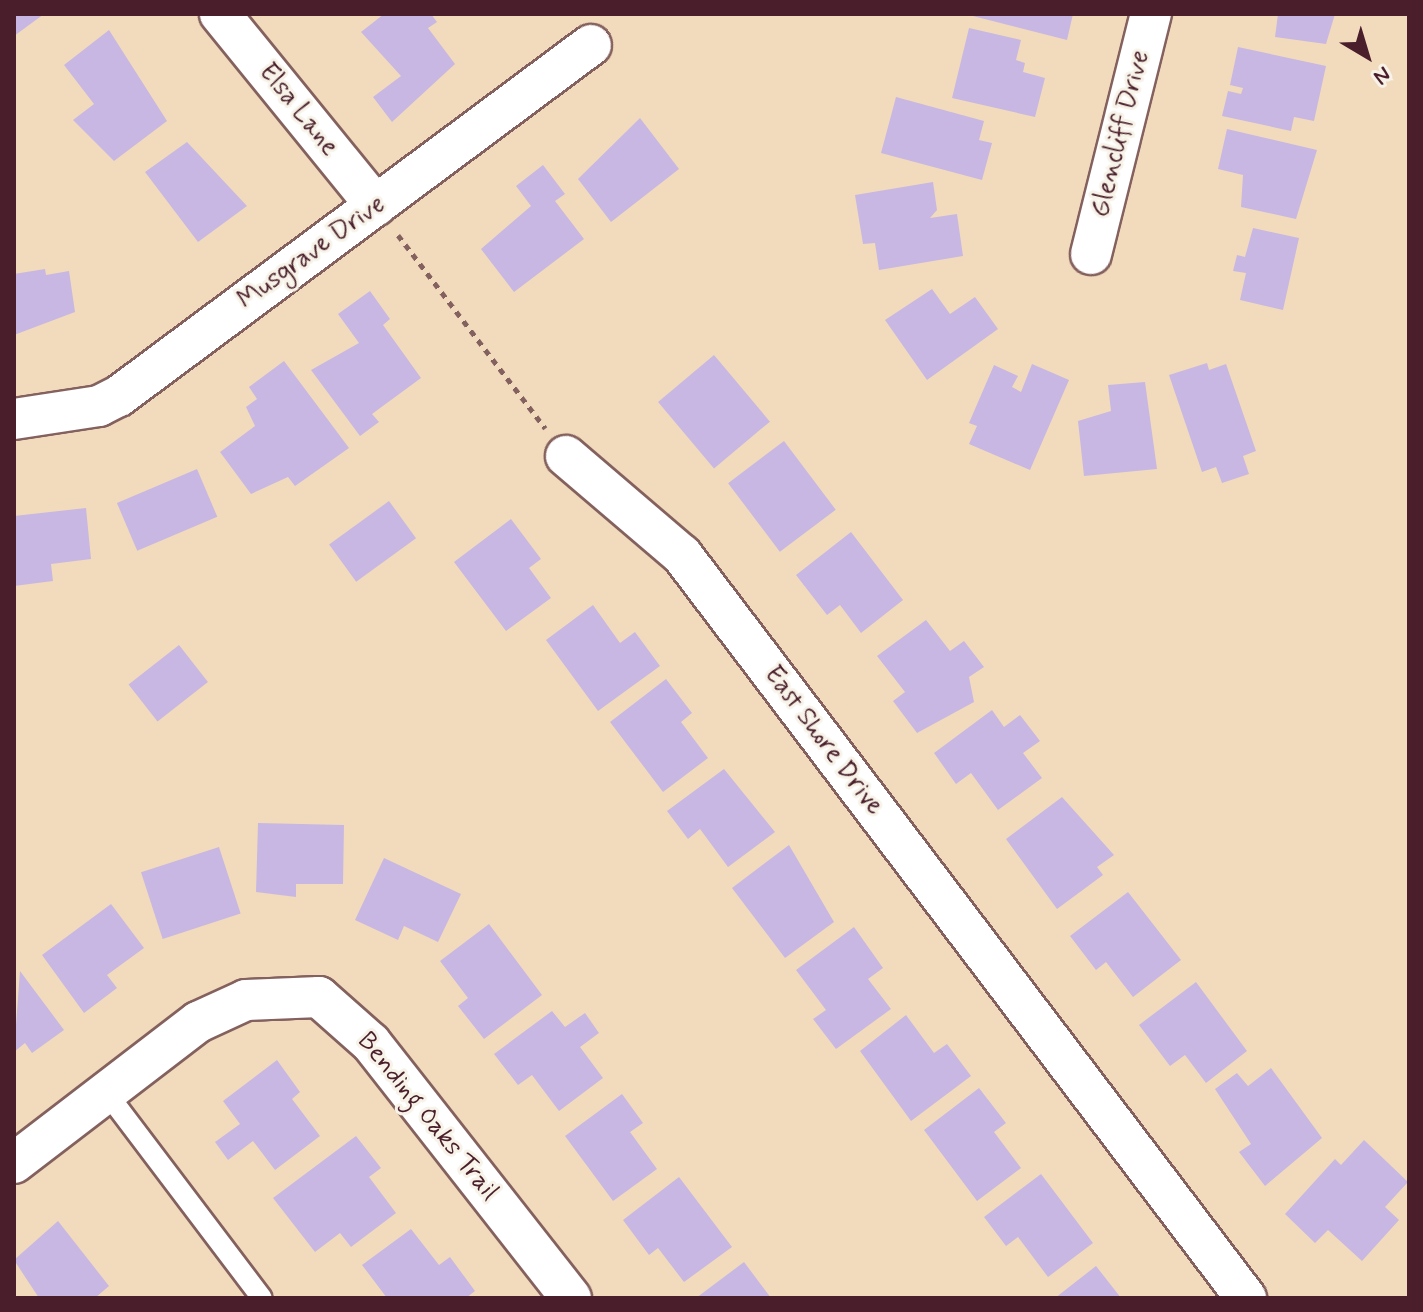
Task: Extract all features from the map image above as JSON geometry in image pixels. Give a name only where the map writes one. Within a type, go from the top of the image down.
[{"type":"street","name":"Elsa Lane","points":[[220,14],[376,206]]},
{"type":"street","name":"Glencliff Drive","points":[[1091,254],[1151,14]]},
{"type":"street","name":"Musgrave Drive","points":[[14,419],[99,406],[119,396],[591,45]]},
{"type":"street","name":"East Shore Drive","points":[[566,456],[682,555],[1246,1298]]},
{"type":"street","name":"Bending Oaks Trail","points":[[14,1163],[198,1022],[246,1000],[319,997],[371,1043],[571,1298]]},
{"type":"lane","points":[[106,1092],[262,1298]]},
{"type":"path","points":[[376,206],[566,456]]},
{"type":"building","points":[[14,14],[44,14],[14,36]]},
{"type":"building","points":[[384,14],[431,14],[437,22],[428,28],[455,64],[392,122],[373,97],[401,76],[361,32]]},
{"type":"building","points":[[969,14],[1073,14],[1067,40],[969,15]]},
{"type":"building","points":[[1278,14],[1335,14],[1326,44],[1275,37]]},
{"type":"building","points":[[969,28],[1021,40],[1016,60],[1025,63],[1023,72],[1045,78],[1035,117],[952,98]]},
{"type":"building","points":[[109,30],[167,121],[114,161],[73,120],[94,104],[64,65]]},
{"type":"building","points":[[1238,47],[1326,66],[1314,121],[1294,117],[1291,131],[1222,116],[1228,91],[1241,94],[1243,88],[1230,85]]},
{"type":"building","points":[[896,97],[984,121],[979,140],[992,143],[982,180],[881,153]]},
{"type":"building","points":[[640,118],[679,169],[611,222],[578,179]]},
{"type":"building","points":[[1227,129],[1317,150],[1296,219],[1241,207],[1243,175],[1218,169]]},
{"type":"building","points":[[187,142],[247,206],[198,242],[145,172]]},
{"type":"building","points":[[543,165],[565,194],[555,201],[584,239],[514,292],[481,249],[531,206],[516,186]]},
{"type":"building","points":[[933,182],[937,210],[930,218],[957,214],[963,256],[879,270],[875,243],[863,244],[855,195]]},
{"type":"building","points":[[1253,228],[1299,238],[1283,310],[1240,300],[1246,273],[1233,271],[1237,255],[1245,257]]},
{"type":"building","points":[[45,269],[46,275],[69,271],[75,312],[14,335],[14,274]]},
{"type":"building","points":[[932,289],[950,314],[975,297],[998,329],[927,380],[885,320]]},
{"type":"building","points":[[370,291],[390,319],[383,325],[421,378],[372,414],[379,422],[360,436],[311,370],[359,343],[338,314]]},
{"type":"building","points":[[714,355],[770,422],[714,469],[658,402]]},
{"type":"building","points":[[284,361],[349,448],[295,486],[288,477],[251,494],[220,452],[255,426],[246,407],[257,399],[249,387]]},
{"type":"building","points":[[1207,363],[1209,370],[1226,364],[1256,451],[1243,456],[1249,474],[1222,483],[1216,467],[1202,472],[1169,375]]},
{"type":"building","points":[[1032,364],[1069,380],[1030,470],[969,444],[977,426],[969,423],[994,365],[1018,376],[1012,387],[1021,392]]},
{"type":"building","points":[[1145,382],[1157,469],[1084,476],[1078,421],[1111,411],[1108,385]]},
{"type":"building","points":[[784,441],[836,510],[780,552],[728,483]]},
{"type":"building","points":[[197,469],[217,517],[137,551],[117,503]]},
{"type":"building","points":[[389,501],[416,538],[356,582],[329,544]]},
{"type":"building","points":[[86,508],[91,559],[51,564],[53,581],[14,586],[14,516]]},
{"type":"building","points":[[511,519],[541,559],[529,568],[551,598],[506,631],[454,562]]},
{"type":"building","points":[[851,532],[903,600],[861,633],[840,605],[827,615],[796,575]]},
{"type":"building","points":[[593,605],[620,643],[635,632],[660,666],[598,711],[546,640]]},
{"type":"building","points":[[926,620],[950,651],[964,641],[984,667],[969,677],[974,702],[917,733],[893,701],[905,692],[877,656]]},
{"type":"building","points":[[179,645],[208,682],[158,721],[129,684]]},
{"type":"building","points":[[666,679],[692,713],[681,722],[708,758],[663,792],[610,722]]},
{"type":"building","points":[[992,710],[1004,727],[1020,715],[1040,741],[1023,753],[1042,778],[998,810],[971,773],[956,784],[934,753]]},
{"type":"building","points":[[724,769],[775,832],[728,867],[700,829],[688,839],[667,811]]},
{"type":"building","points":[[1062,797],[1114,855],[1097,867],[1103,875],[1057,909],[1006,839]]},
{"type":"building","points":[[258,823],[344,825],[343,884],[296,884],[296,897],[256,892]]},
{"type":"building","points":[[789,845],[834,922],[785,958],[732,888]]},
{"type":"building","points":[[219,847],[241,914],[163,939],[141,872]]},
{"type":"building","points":[[384,858],[461,894],[438,942],[404,926],[398,940],[355,920]]},
{"type":"building","points":[[1128,892],[1181,960],[1133,997],[1106,962],[1096,970],[1070,936]]},
{"type":"building","points":[[111,904],[144,948],[107,975],[117,988],[84,1013],[42,955]]},
{"type":"building","points":[[489,924],[542,995],[484,1039],[458,1006],[468,998],[440,961]]},
{"type":"building","points":[[854,927],[883,968],[868,979],[891,1009],[836,1049],[813,1019],[826,1010],[796,970]]},
{"type":"building","points":[[20,971],[64,1030],[32,1053],[25,1043],[14,1052]]},
{"type":"building","points":[[1196,982],[1247,1051],[1206,1083],[1185,1055],[1170,1066],[1139,1025]]},
{"type":"building","points":[[552,1011],[565,1027],[585,1013],[599,1033],[580,1047],[603,1078],[559,1111],[532,1075],[518,1085],[494,1054]]},
{"type":"building","points":[[906,1015],[934,1053],[947,1044],[971,1076],[911,1121],[860,1051]]},
{"type":"building","points":[[277,1060],[300,1092],[292,1099],[320,1136],[275,1170],[253,1141],[228,1160],[215,1142],[240,1124],[223,1101]]},
{"type":"building","points":[[1271,1068],[1322,1138],[1265,1186],[1239,1152],[1251,1144],[1215,1089],[1237,1073],[1248,1086]]},
{"type":"building","points":[[979,1088],[1006,1123],[994,1132],[1021,1168],[977,1201],[924,1130]]},
{"type":"building","points":[[622,1094],[643,1123],[630,1132],[657,1169],[613,1201],[565,1136]]},
{"type":"building","points":[[356,1136],[381,1168],[369,1177],[396,1213],[351,1247],[340,1233],[315,1252],[273,1198]]},
{"type":"building","points":[[1364,1140],[1408,1182],[1385,1207],[1399,1220],[1362,1261],[1328,1230],[1315,1243],[1285,1214],[1335,1159],[1341,1165]]},
{"type":"building","points":[[1041,1174],[1093,1243],[1048,1277],[1018,1237],[1006,1246],[984,1217]]},
{"type":"building","points":[[679,1177],[732,1247],[684,1282],[658,1248],[649,1255],[623,1220]]},
{"type":"building","points":[[58,1221],[109,1286],[95,1298],[39,1298],[14,1260]]},
{"type":"building","points":[[411,1229],[439,1265],[450,1257],[475,1291],[466,1298],[387,1298],[362,1265]]},
{"type":"building","points":[[744,1262],[771,1298],[696,1298]]},
{"type":"building","points":[[1096,1266],[1121,1298],[1055,1298]]}]
